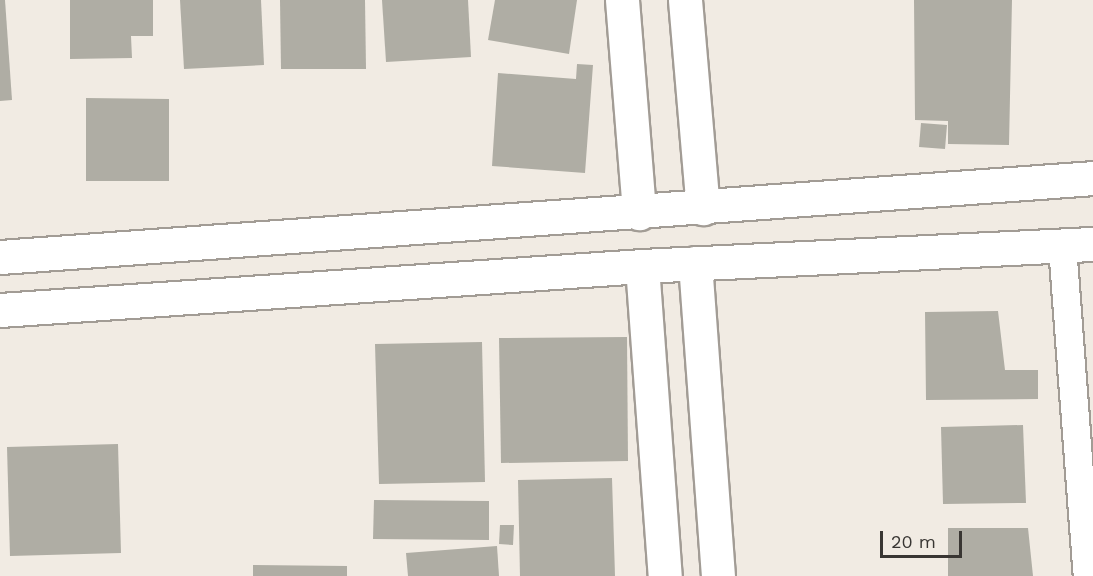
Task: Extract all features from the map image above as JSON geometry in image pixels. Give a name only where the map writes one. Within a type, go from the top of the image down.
[{"type":"street","points":[[622,0],[639,213]]},
{"type":"street","points":[[685,0],[703,208]]},
{"type":"street","points":[[0,257],[639,213],[1093,178]]},
{"type":"street","points":[[0,310],[642,266],[1077,245],[1087,576]]},
{"type":"street","points":[[695,263],[718,576]]},
{"type":"street","points":[[642,266],[665,576]]},
{"type":"building","points":[[0,0],[5,0],[12,100],[0,101]]},
{"type":"building","points":[[70,0],[153,0],[153,36],[131,36],[132,58],[70,59]]},
{"type":"building","points":[[180,0],[261,0],[264,65],[184,69]]},
{"type":"building","points":[[280,0],[365,0],[366,69],[281,69]]},
{"type":"building","points":[[382,0],[468,0],[471,57],[386,62]]},
{"type":"building","points":[[495,0],[577,0],[569,54],[488,40]]},
{"type":"building","points":[[914,0],[1012,0],[1009,145],[948,144],[948,121],[915,120]]},
{"type":"building","points":[[577,64],[593,65],[585,173],[492,166],[498,73],[576,79]]},
{"type":"building","points":[[86,98],[169,99],[169,181],[86,181]]},
{"type":"building","points":[[921,123],[947,125],[945,149],[919,147]]},
{"type":"building","points":[[998,311],[1005,370],[1038,370],[1038,399],[926,400],[925,312]]},
{"type":"building","points":[[627,337],[628,461],[501,463],[499,338]]},
{"type":"building","points":[[482,342],[485,482],[379,484],[375,344]]},
{"type":"building","points":[[1023,425],[1026,503],[943,504],[941,427]]},
{"type":"building","points":[[118,444],[121,553],[10,556],[7,447]]},
{"type":"building","points":[[612,478],[615,576],[520,576],[518,480]]},
{"type":"building","points":[[374,500],[489,501],[489,540],[373,539]]},
{"type":"building","points":[[500,525],[514,525],[513,545],[499,544]]},
{"type":"building","points":[[948,528],[1028,528],[1033,576],[948,576]]},
{"type":"building","points":[[497,546],[499,576],[408,576],[406,553]]},
{"type":"building","points":[[253,565],[347,566],[347,576],[253,576]]}]
